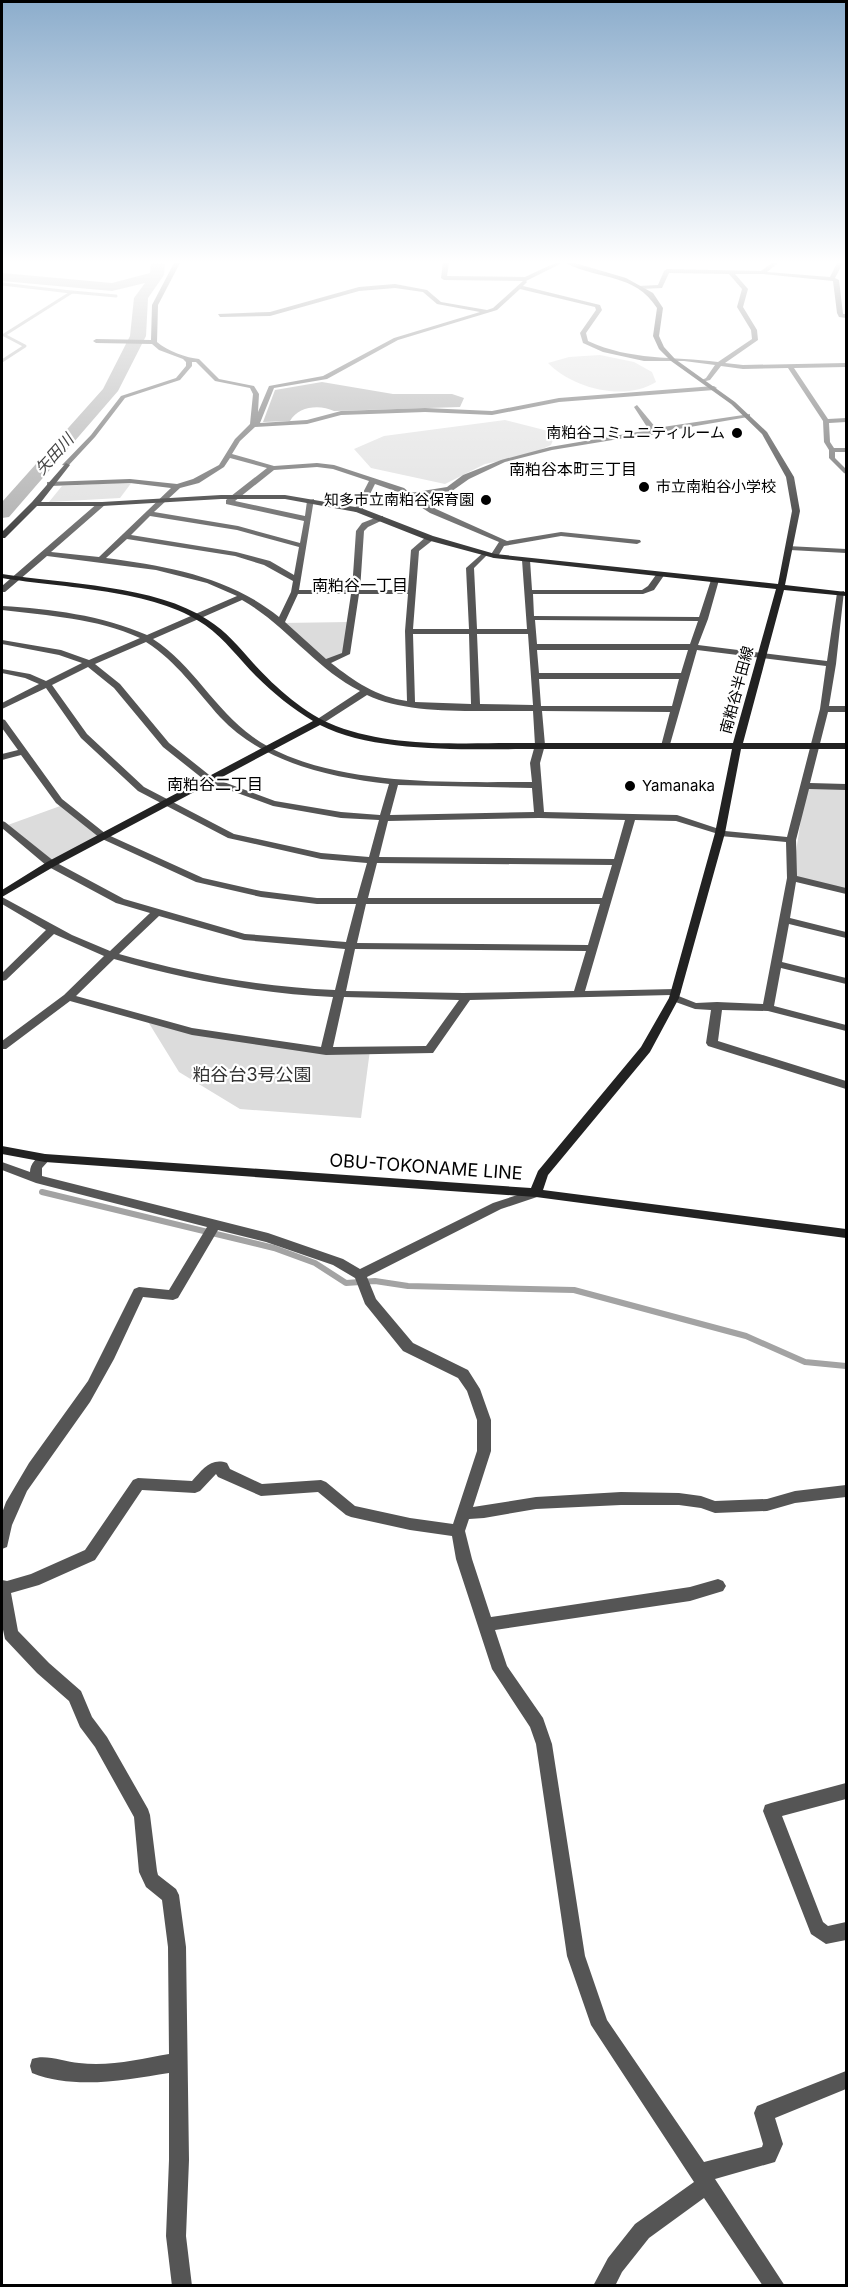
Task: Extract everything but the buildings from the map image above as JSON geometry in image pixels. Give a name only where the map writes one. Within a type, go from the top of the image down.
[{"type":"main road","name":"南粕谷半田線","points":[[536,1193],[542,1174],[646,1049],[675,995],[720,832],[737,747],[790,548],[796,511],[790,477],[773,444],[748,415],[687,370]]},
{"type":"main road","points":[[2,536],[35,504],[66,465]]},
{"type":"main road","points":[[35,504],[102,504],[234,497],[285,497],[358,510],[430,538],[494,556],[844,594]]},
{"type":"main road","points":[[2,576],[149,600],[183,609],[198,616],[228,638],[259,674],[318,722],[388,740],[446,746],[846,746]]},
{"type":"main road","points":[[2,894],[51,864],[318,722]]},
{"type":"main road","name":"OBU-TOKONAME LINE","points":[[2,1150],[45,1158],[536,1193],[846,1234]]},
{"type":"street","points":[[66,465],[93,436],[123,397],[178,380],[186,370]]},
{"type":"street","points":[[206,370],[216,380],[255,389],[253,424]]},
{"type":"street","points":[[50,484],[130,481],[177,486],[209,476],[222,466],[230,456],[237,440],[258,421],[271,387],[325,378],[340,370]]},
{"type":"street","points":[[704,381],[715,370]]},
{"type":"street","points":[[792,370],[826,420],[827,442],[832,450],[834,463],[846,472]]},
{"type":"street","points":[[253,424],[307,422],[341,413],[425,410],[492,413],[559,400],[714,388]]},
{"type":"street","points":[[637,407],[643,418],[653,428],[651,433]]},
{"type":"street","points":[[409,495],[448,489],[466,477],[514,457],[552,448],[748,415]]},
{"type":"street","points":[[826,420],[846,420]]},
{"type":"street","points":[[832,450],[846,450]]},
{"type":"street","points":[[230,456],[272,468],[334,467],[373,481],[409,495],[433,511],[489,533],[502,541],[494,556]]},
{"type":"street","points":[[272,468],[229,502],[308,519]]},
{"type":"street","points":[[358,510],[373,481]]},
{"type":"street","points":[[99,561],[147,513],[164,501],[177,486]]},
{"type":"street","points":[[281,624],[295,592],[310,501]]},
{"type":"street","points":[[2,590],[102,504]]},
{"type":"street","points":[[147,513],[238,528],[303,546]]},
{"type":"street","points":[[327,662],[346,654],[356,591],[360,531],[365,525],[380,519]]},
{"type":"street","points":[[501,544],[561,534],[637,542]]},
{"type":"street","points":[[124,536],[236,554],[267,563],[297,580]]},
{"type":"street","points":[[411,703],[410,632],[415,550],[430,538]]},
{"type":"street","points":[[790,548],[846,551]]},
{"type":"street","points":[[45,553],[163,569],[206,581],[260,606],[327,662],[367,691],[411,703],[538,709],[676,709]]},
{"type":"street","points":[[476,707],[470,568],[484,554]]},
{"type":"street","points":[[526,560],[540,745],[535,763],[538,815]]},
{"type":"street","points":[[529,592],[643,592],[651,588],[661,574]]},
{"type":"street","points":[[666,746],[684,676],[696,647],[715,580]]},
{"type":"street","points":[[295,592],[412,592]]},
{"type":"street","points":[[768,1008],[792,878],[791,840],[824,709],[842,623],[844,594]]},
{"type":"street","points":[[2,706],[89,663],[242,597]]},
{"type":"street","points":[[2,608],[102,622],[127,628],[147,638],[165,650],[241,734],[296,762],[345,775],[394,782],[537,785]]},
{"type":"street","points":[[531,618],[704,619]]},
{"type":"street","points":[[410,632],[532,632]]},
{"type":"street","points":[[2,642],[61,653],[89,663],[117,686],[166,745],[210,780],[294,808],[341,816],[384,818],[538,815],[677,818],[720,832],[791,840]]},
{"type":"street","points":[[532,646],[696,647],[832,664]]},
{"type":"street","points":[[2,670],[27,676],[48,685],[84,736],[141,789],[231,836],[321,856],[373,860],[618,862]]},
{"type":"street","points":[[536,676],[684,676]]},
{"type":"street","points":[[318,722],[367,691]]},
{"type":"street","points":[[824,709],[846,709]]},
{"type":"street","points":[[2,722],[59,801],[103,836],[157,862],[209,882],[280,897],[363,901],[605,902]]},
{"type":"street","points":[[2,757],[23,752]]},
{"type":"street","points":[[326,1051],[394,782]]},
{"type":"street","points":[[806,786],[846,787]]},
{"type":"street","points":[[579,993],[630,817]]},
{"type":"street","points":[[2,824],[51,864],[120,901],[244,937],[351,946],[592,948]]},
{"type":"street","points":[[792,878],[846,891]]},
{"type":"street","points":[[2,900],[52,930],[112,956],[194,976],[254,986],[340,994],[675,995],[695,1006],[768,1008],[846,1028]]},
{"type":"street","points":[[2,1046],[68,997],[157,912]]},
{"type":"street","points":[[786,920],[846,935]]},
{"type":"street","points":[[2,978],[52,930]]},
{"type":"street","points":[[776,964],[846,981]]},
{"type":"street","points":[[68,997],[192,1031],[326,1051],[429,1050],[468,994]]},
{"type":"street","points":[[717,1005],[712,1044],[846,1085]]},
{"type":"street","points":[[36,1179],[36,1167],[45,1158]]},
{"type":"street","points":[[2,1166],[36,1179],[268,1238],[338,1262],[360,1275],[370,1300],[408,1347],[463,1374],[473,1389],[484,1420],[484,1451],[458,1531],[464,1559],[500,1669],[537,1723],[544,1744],[575,1954],[600,2025],[775,2286]]},
{"type":"street","points":[[360,1275],[497,1206],[536,1193]]},
{"type":"street","points":[[2,1543],[18,1491],[84,1398],[119,1338],[139,1292],[173,1295],[215,1225]]},
{"type":"street","points":[[182,2286],[176,2236],[179,2160],[177,1947],[170,1894],[152,1881],[148,1872],[142,1815],[101,1742],[86,1722],[75,1696],[43,1668],[11,1634],[2,1587],[34,1580],[90,1555],[138,1484],[195,1487],[213,1468],[222,1467],[223,1473],[261,1490],[321,1486],[351,1511],[410,1524],[458,1531]]},
{"type":"street","points":[[464,1512],[594,1499],[676,1500],[709,1503],[715,1507],[767,1505],[795,1497],[846,1491]]},
{"type":"street","points":[[485,1625],[690,1594],[718,1586]]},
{"type":"street","points":[[846,1791],[771,1811],[817,1928],[826,1935],[846,1931]]},
{"type":"street","points":[[39,2066],[81,2073],[117,2072],[177,2062]]},
{"type":"street","points":[[603,2286],[615,2265],[642,2231],[704,2179],[768,2155],[773,2144],[764,2114],[846,2080]]},
{"type":"green space","points":[[555,370],[648,370],[652,372],[656,382],[629,391],[614,391],[584,385]]},
{"type":"green space","points":[[505,420],[556,433],[551,445],[529,455],[485,464],[445,484],[371,468],[354,449],[384,436]]},
{"type":"green space","points":[[132,482],[120,498],[49,502],[62,486]]},
{"type":"green space","points":[[350,622],[346,654],[327,662],[281,623]]},
{"type":"green space","points":[[806,786],[846,787],[846,891],[792,878]]},
{"type":"green space","points":[[63,805],[103,836],[51,864],[5,826]]},
{"type":"green space","name":"粕谷台3号公園","points":[[147,1020],[257,1042],[342,1050],[370,1050],[361,1118],[240,1109],[179,1072]]},
{"type":"shaded area","points":[[322,382],[393,394],[452,394],[464,398],[460,407],[334,411],[316,407],[298,412],[290,421],[263,422],[275,390]]},
{"type":"waterway","name":"矢田川","points":[[2,513],[110,391],[121,370]]},
{"type":"waterway","points":[[42,1192],[274,1248],[315,1263],[346,1283],[375,1281],[408,1286],[574,1290],[746,1336],[805,1362],[846,1366]]},
{"type":"place","name":"南粕谷コミュニティルーム","points":[[737,433]]},
{"type":"place","name":"市立南粕谷小学校","points":[[644,487]]},
{"type":"place","name":"知多市立南粕谷保育園","points":[[486,500]]},
{"type":"place","name":"Yamanaka","points":[[630,786]]},
{"type":"district","name":"南粕谷本町三丁目","points":[[573,469]]},
{"type":"district","name":"南粕谷一丁目","points":[[360,585]]},
{"type":"district","name":"南粕谷二丁目","points":[[215,784]]}]
